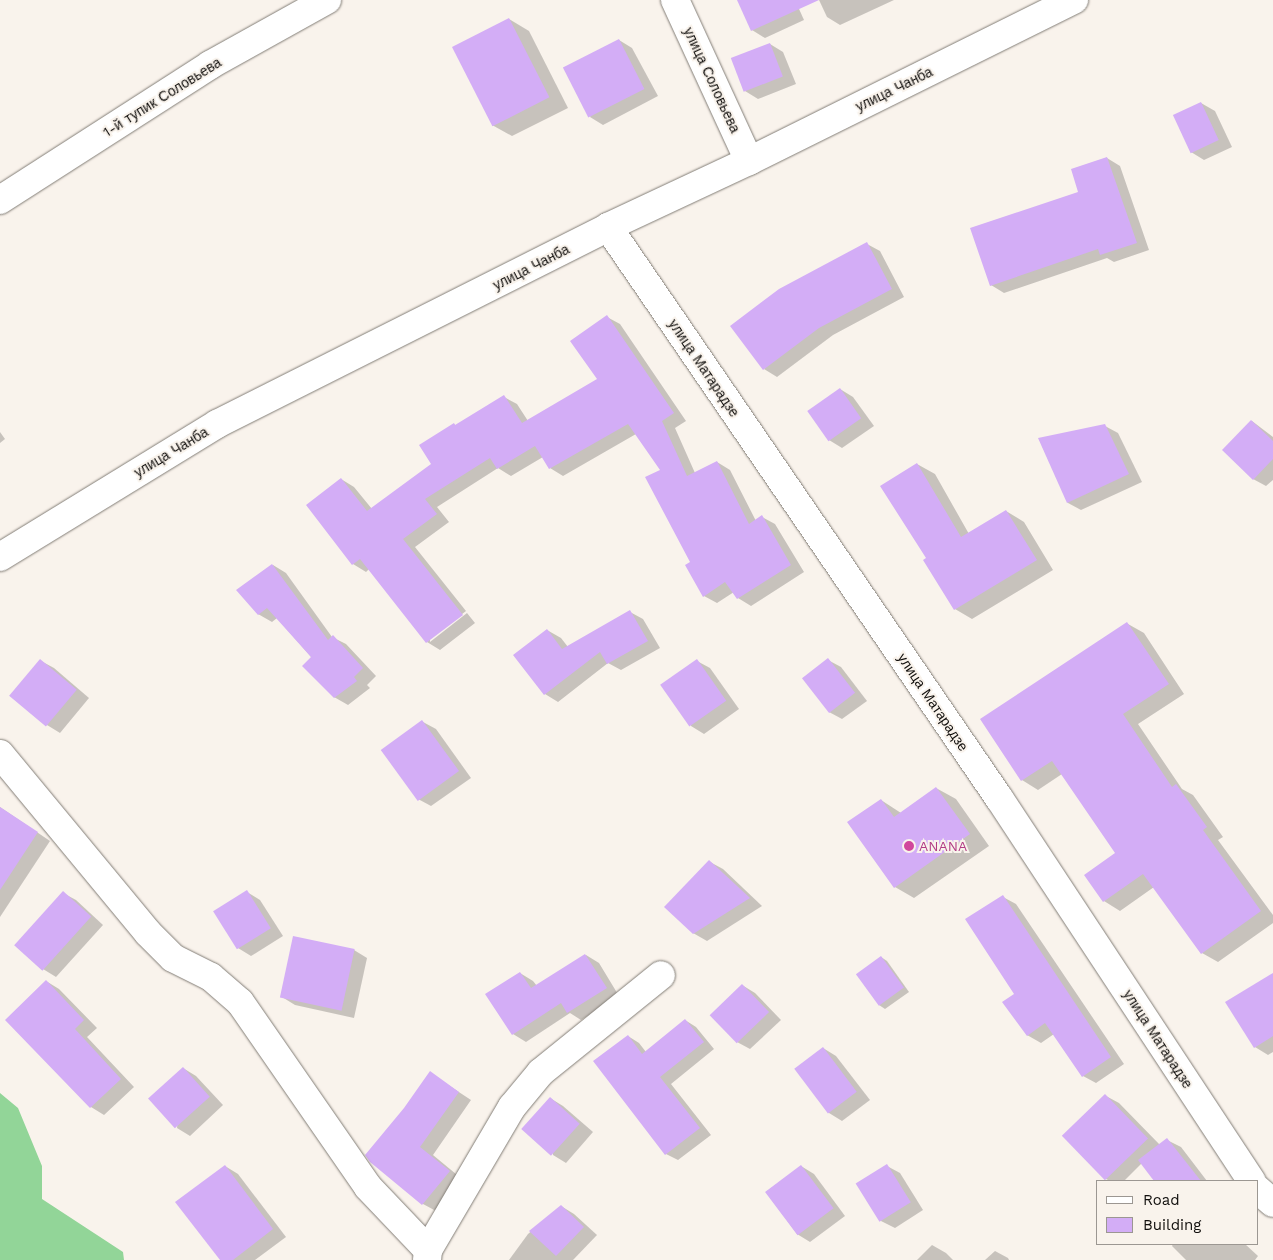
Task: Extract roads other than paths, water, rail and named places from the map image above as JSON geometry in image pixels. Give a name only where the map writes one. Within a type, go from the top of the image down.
[{"type":"street","name":"1-й тупик Соловьева","points":[[0,200],[210,65],[327,0]]},
{"type":"street","name":"улица Соловьева","points":[[675,0],[749,160]]},
{"type":"street","name":"улица Чанба","points":[[0,557],[217,424],[608,227],[749,160],[1074,0]]},
{"type":"street","name":"улица Матарадзе","points":[[608,227],[999,798],[1251,1180]]},
{"type":"street","points":[[0,754],[148,933],[174,958],[211,977],[240,1002],[368,1187],[428,1255],[512,1107],[541,1072],[661,975]]},
{"type":"street","points":[[1258,1190],[1273,1203]]},
{"type":"place","name":"ANANA","points":[[909,846]]}]
